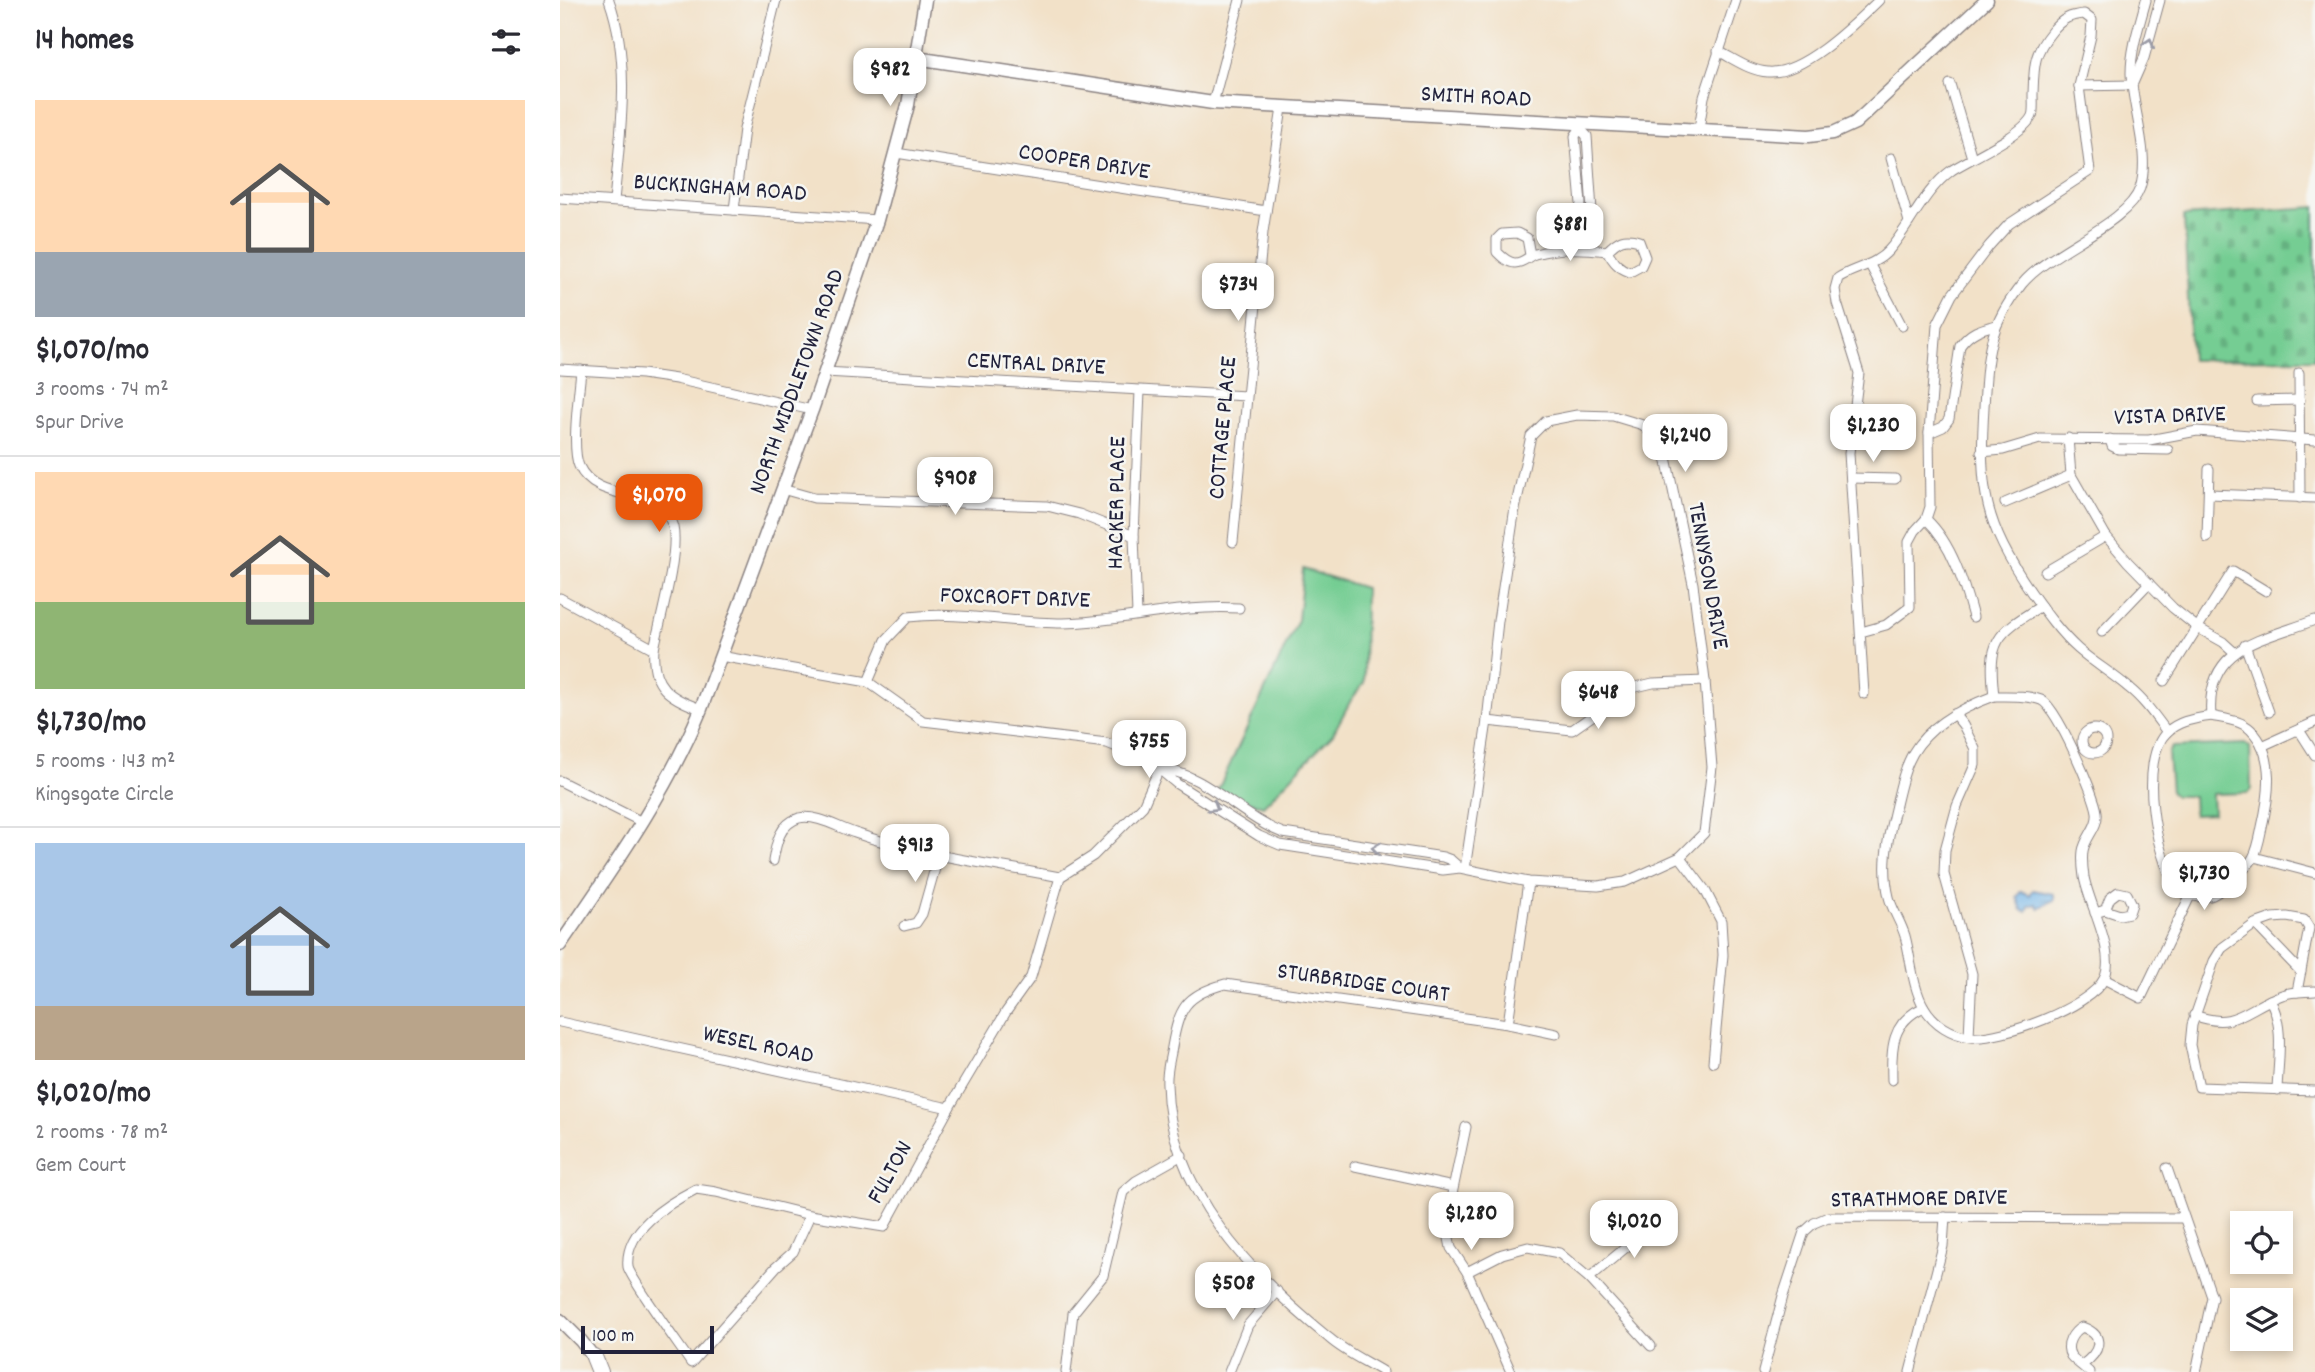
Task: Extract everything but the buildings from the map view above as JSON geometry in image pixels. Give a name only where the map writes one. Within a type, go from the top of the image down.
[{"type":"street","points":[[609,0],[621,45],[622,77],[614,201]]},
{"type":"street","points":[[734,210],[744,129],[776,0]]},
{"type":"street","name":"NORTH MIDDLETOWN ROAD","points":[[560,944],[642,822],[685,749],[702,709],[812,410],[877,220],[896,153],[925,0]]},
{"type":"street","points":[[1213,103],[1240,0]]},
{"type":"street","points":[[1699,129],[1704,97],[1736,0]]},
{"type":"street","points":[[1718,51],[1748,67],[1765,72],[1782,72],[1839,39],[1879,0]]},
{"type":"street","name":"SMITH ROAD","points":[[916,58],[1213,103],[1580,127],[1699,129],[1809,136],[1833,133],[1855,123],[1987,0]]},
{"type":"street","points":[[2146,0],[2132,55],[2143,169],[2140,190],[2128,207],[2111,221],[2044,262],[2008,302],[1988,348],[1981,452],[1988,509],[1997,536],[2013,565],[2041,606],[2078,649],[2129,688],[2145,703],[2167,732]]},
{"type":"street","points":[[2133,85],[2144,58],[2160,0]]},
{"type":"street","points":[[1861,632],[1885,625],[1910,607],[1909,542],[1926,519],[1930,507],[1929,433],[1937,325],[1952,295],[2009,224],[2090,171],[2079,86],[2091,36],[2092,20],[2084,14],[2071,15],[2059,22],[2040,46],[2034,59],[2032,115],[2012,135],[1950,172],[1931,190],[1888,251],[1870,265],[1850,270],[1838,278],[1835,289],[1837,303],[1859,373],[1849,453],[1864,694]]},
{"type":"street","points":[[1950,84],[1972,158]]},
{"type":"street","points":[[2079,86],[2133,85]]},
{"type":"street","name":"COTTAGE PLACE","points":[[1233,542],[1266,211],[1282,108]]},
{"type":"street","points":[[1580,127],[1587,136],[1592,211],[1587,239],[1578,247],[1573,236],[1581,204],[1575,136],[1580,127]]},
{"type":"street","name":"COOPER DRIVE","points":[[896,153],[1266,211]]},
{"type":"street","points":[[1891,158],[1909,222]]},
{"type":"street","points":[[1577,165],[1589,165]]},
{"type":"street","name":"BUCKINGHAM ROAD","points":[[560,198],[877,220]]},
{"type":"street","points":[[1530,255],[1578,247],[1607,251]]},
{"type":"street","points":[[1870,265],[1902,326]]},
{"type":"street","points":[[1929,433],[1943,427],[1949,419],[1960,346],[1967,336],[1996,325]]},
{"type":"street","points":[[560,369],[676,379],[812,410]]},
{"type":"street","points":[[581,370],[576,449],[579,465],[587,479],[604,489],[656,504],[667,513],[673,526],[675,545],[654,649],[655,671],[665,691],[680,702],[702,709]]},
{"type":"street","name":"CENTRAL DRIVE","points":[[825,372],[1246,396]]},
{"type":"street","points":[[2299,373],[2300,498]]},
{"type":"street","name":"HACKER PLACE","points":[[1137,615],[1134,536],[1140,391]]},
{"type":"street","points":[[2257,401],[2300,400]]},
{"type":"street","name":"TENNYSON DRIVE","points":[[720,656],[868,682],[923,721],[1107,743],[1136,755],[1159,769],[1184,774],[1264,825],[1283,834],[1443,857],[1462,869],[1528,882],[1598,886],[1625,882],[1680,857],[1704,833],[1712,767],[1693,584],[1664,448],[1643,425],[1613,416],[1577,415],[1546,421],[1531,436],[1514,514],[1487,722],[1462,869]]},
{"type":"street","name":"VISTA DRIVE","points":[[1981,452],[2003,450],[2040,439],[2149,440],[2197,431],[2315,440]]},
{"type":"street","points":[[2068,438],[2071,475],[2106,536],[2174,608],[2234,652]]},
{"type":"street","points":[[2110,439],[2112,446],[2118,449],[2168,450]]},
{"type":"street","points":[[2207,538],[2209,469]]},
{"type":"street","points":[[2005,503],[2071,475]]},
{"type":"street","points":[[1851,478],[1895,479]]},
{"type":"street","points":[[782,489],[814,498],[1047,506],[1079,514],[1134,536]]},
{"type":"street","points":[[2209,494],[2315,498]]},
{"type":"street","points":[[1926,519],[1938,530],[1944,541],[1968,598],[1973,617]]},
{"type":"street","points":[[2045,572],[2106,536]]},
{"type":"street","points":[[2164,681],[2233,570],[2266,591]]},
{"type":"street","points":[[2102,632],[2149,583]]},
{"type":"street","points":[[560,598],[654,649]]},
{"type":"street","points":[[1994,696],[1992,653],[1999,636],[2013,622],[2041,606]]},
{"type":"street","name":"FOXCROFT DRIVE","points":[[868,682],[886,640],[908,617],[932,614],[1060,623],[1104,621],[1192,607],[1239,608]]},
{"type":"street","points":[[2211,716],[2213,687],[2221,667],[2234,652],[2245,645],[2314,622]]},
{"type":"street","points":[[2245,645],[2269,712]]},
{"type":"street","points":[[1487,722],[1572,730],[1632,688],[1653,683],[1705,681]]},
{"type":"street","points":[[1994,696],[2042,700],[2058,718],[2079,750],[2097,812],[2096,826],[2083,849],[2084,877],[2108,964],[2104,979],[2098,987],[2051,1018],[1990,1037],[1969,1037],[1954,1033],[1938,1024],[1924,1007],[1916,988],[1904,932],[1889,898],[1885,867],[1887,838],[1913,752],[1925,738],[1954,714],[1994,696]]},
{"type":"street","points":[[1954,714],[1975,749],[1975,765],[1957,806],[1945,850],[1944,874],[1972,974],[1969,1037]]},
{"type":"street","points":[[2211,716],[2239,722],[2251,730],[2262,746],[2268,762],[2267,808],[2254,857],[2223,889],[2208,897],[2190,896],[2177,887],[2160,849],[2152,783],[2155,755],[2159,742],[2167,732],[2185,720],[2211,716]]},
{"type":"street","points":[[2262,746],[2315,722]]},
{"type":"street","points":[[2299,730],[2315,755]]},
{"type":"street","points":[[948,1108],[1006,1012],[1031,977],[1060,877],[1093,856],[1143,806],[1159,769]]},
{"type":"street","points":[[560,781],[642,822]]},
{"type":"street","points":[[773,861],[781,831],[789,822],[802,817],[872,839],[1060,877]]},
{"type":"street","points":[[904,926],[916,923],[922,914],[939,854]]},
{"type":"street","points":[[1680,857],[1705,890],[1721,921],[1723,954],[1713,1062]]},
{"type":"street","points":[[2254,857],[2315,873]]},
{"type":"street","points":[[1508,1024],[1528,882]]},
{"type":"street","points":[[2104,979],[2141,998],[2190,896]]},
{"type":"street","points":[[2095,913],[2105,910]]},
{"type":"street","points":[[2297,992],[2309,928],[2304,920],[2287,917],[2272,918],[2255,924],[2222,948],[2214,961],[2194,1015],[2190,1045],[2199,1087],[2315,1091]]},
{"type":"street","points":[[2255,924],[2301,972]]},
{"type":"street","name":"STURBRIDGE COURT","points":[[1182,1155],[1170,1117],[1167,1082],[1177,1018],[1188,1003],[1203,990],[1225,984],[1508,1024],[1556,1034]]},
{"type":"street","points":[[2194,1015],[2213,1022],[2231,1021],[2283,994],[2315,991]]},
{"type":"street","points":[[2270,1000],[2280,1025],[2277,1090]]},
{"type":"street","points":[[1892,1080],[1893,1045],[1899,1027],[1910,1013],[1924,1007]]},
{"type":"street","name":"WESEL ROAD","points":[[560,1022],[948,1108]]},
{"type":"street","name":"FULTON","points":[[810,1215],[884,1227],[948,1108]]},
{"type":"street","points":[[1466,1127],[1446,1223],[1451,1248],[1467,1272],[1511,1372]]},
{"type":"street","points":[[1066,1372],[1073,1313],[1103,1276],[1124,1192],[1136,1181],[1182,1155],[1206,1208],[1242,1257],[1330,1340],[1383,1372]]},
{"type":"street","points":[[1355,1167],[1452,1187]]},
{"type":"street","points":[[2167,1168],[2212,1297],[2196,1372]]},
{"type":"street","points":[[696,1189],[810,1215],[793,1252],[776,1267],[691,1363],[628,1270],[629,1248],[637,1231],[681,1197],[696,1189]]},
{"type":"street","name":"STRATHMORE DRIVE","points":[[1763,1372],[1783,1296],[1804,1232],[1814,1223],[1828,1217],[2184,1218]]},
{"type":"street","points":[[1910,1372],[1943,1246],[1945,1217]]},
{"type":"street","points":[[1589,1278],[1659,1220]]},
{"type":"street","points":[[1467,1272],[1502,1254],[1528,1247],[1559,1253],[1589,1278],[1651,1346]]},
{"type":"street","points":[[1229,1372],[1248,1325],[1276,1291]]},
{"type":"street","points":[[560,1320],[599,1367]]},
{"type":"green space","points":[[2315,207],[2315,359],[2191,360],[2184,216]]},
{"type":"green space","points":[[1303,569],[1365,588],[1364,683],[1351,700],[1333,734],[1263,806],[1217,792],[1298,620]]},
{"type":"green space","points":[[2245,744],[2250,747],[2251,789],[2248,793],[2212,794],[2213,814],[2194,815],[2193,796],[2175,796],[2171,792],[2168,753],[2172,747]]},
{"type":"water","points":[[2033,890],[2054,894],[2054,900],[2039,908],[2036,904],[2029,906],[2027,911],[2022,910],[2017,897],[2021,891],[2030,895]]}]
